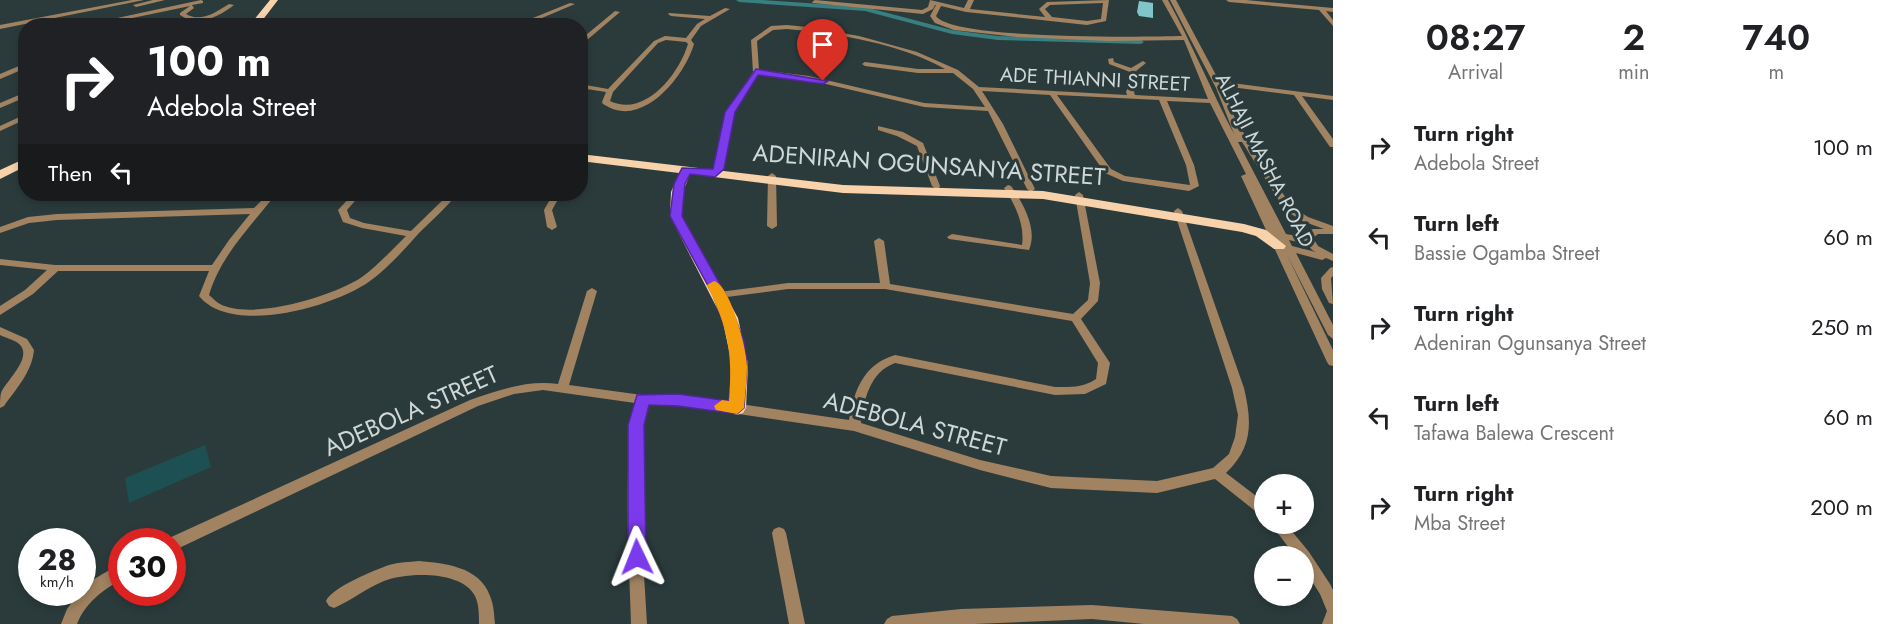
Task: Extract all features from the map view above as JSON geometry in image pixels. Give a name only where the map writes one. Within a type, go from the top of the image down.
[{"type":"main road","points":[[259,18],[274,0]]},
{"type":"main road","name":"ADENIRAN OGUNSANYA STREET","points":[[588,152],[843,189],[1031,189],[1240,222],[1272,233]]},
{"type":"main road","name":"ADENIRAN OGUNSANYA STREET","points":[[588,158],[686,170],[716,171]]},
{"type":"main road","points":[[2,174],[18,165]]},
{"type":"main road","points":[[686,170],[676,192],[676,216],[719,295],[737,341],[740,364],[737,408]]},
{"type":"main road","name":"ADENIRAN OGUNSANYA STREET","points":[[772,179],[1010,190],[1080,198]]},
{"type":"main road","name":"ADENIRAN OGUNSANYA STREET","points":[[1179,214],[1248,228],[1266,235],[1279,246]]},
{"type":"street","points":[[84,0],[91,12]]},
{"type":"street","points":[[65,18],[141,0]]},
{"type":"street","points":[[59,18],[162,0]]},
{"type":"street","points":[[966,10],[971,0]]},
{"type":"street","points":[[935,2],[966,10],[1051,20],[1101,22],[1106,15],[1106,0],[1049,3],[1042,9],[1051,20]]},
{"type":"street","name":"ALHAJI MASHA ROAD","points":[[1165,0],[1192,51],[1213,101],[1230,126],[1333,335]]},
{"type":"street","name":"ALHAJI MASHA ROAD","points":[[1173,0],[1215,79],[1230,126]]},
{"type":"street","points":[[1229,0],[1333,10]]},
{"type":"street","points":[[815,2],[923,12],[933,16],[943,25],[979,32],[1078,38],[1186,39]]},
{"type":"street","points":[[923,12],[935,2]]},
{"type":"street","points":[[933,16],[935,2]]},
{"type":"street","points":[[123,18],[199,3],[182,14],[180,18]]},
{"type":"street","points":[[536,18],[572,4]]},
{"type":"street","points":[[206,18],[217,15],[231,5]]},
{"type":"street","points":[[688,40],[699,25],[727,9]]},
{"type":"street","points":[[1321,9],[1333,24]]},
{"type":"street","points":[[588,37],[617,12]]},
{"type":"street","points":[[182,14],[187,18]]},
{"type":"street","points":[[671,14],[709,18]]},
{"type":"street","points":[[0,29],[18,26]]},
{"type":"street","points":[[716,171],[730,112],[756,72],[754,40],[771,28],[787,27],[902,49],[939,62],[956,71],[976,89],[989,109],[1031,189]]},
{"type":"street","points":[[0,29],[18,28]]},
{"type":"street","points":[[659,39],[688,40],[691,44],[687,59],[653,99],[637,108],[612,107],[606,102],[610,91],[659,39]]},
{"type":"street","points":[[1111,59],[1111,63],[1134,73],[1178,78]]},
{"type":"street","points":[[1132,97],[1130,92],[1134,73],[1143,63]]},
{"type":"street","points":[[865,64],[918,71],[956,71]]},
{"type":"street","points":[[0,77],[18,69]]},
{"type":"street","points":[[756,72],[803,77],[924,105],[989,109]]},
{"type":"street","points":[[1215,79],[1231,85],[1333,98]]},
{"type":"street","points":[[1219,88],[1231,85]]},
{"type":"street","points":[[588,87],[610,91]]},
{"type":"street","name":"ADE THIANNI STREET","points":[[976,89],[1213,101]]},
{"type":"street","points":[[1053,93],[1108,171],[1123,178],[1189,188],[1195,186],[1190,165],[1162,98]]},
{"type":"street","points":[[1297,94],[1333,144]]},
{"type":"street","points":[[0,106],[18,98]]},
{"type":"street","points":[[0,129],[18,120]]},
{"type":"street","points":[[1230,126],[1288,208],[1305,219],[1333,231]]},
{"type":"street","points":[[1230,126],[1227,136],[1333,363]]},
{"type":"street","points":[[881,128],[900,134],[920,145],[936,186]]},
{"type":"street","name":"ALHAJI MASHA ROAD","points":[[1249,164],[1333,322]]},
{"type":"street","points":[[772,179],[772,226]]},
{"type":"street","points":[[952,237],[1026,248],[1028,239],[1010,190]]},
{"type":"street","points":[[1076,318],[1093,301],[1095,283],[1080,198]]},
{"type":"street","points":[[266,201],[215,268],[206,285],[204,296],[209,304],[232,313],[243,313],[296,306],[327,298],[357,285],[446,201]]},
{"type":"street","points":[[350,201],[342,210],[346,220],[412,234]]},
{"type":"street","points":[[552,227],[548,210],[553,201]]},
{"type":"street","points":[[0,230],[28,220],[57,217],[257,211]]},
{"type":"street","points":[[1179,214],[1238,388],[1244,415],[1241,437],[1234,457],[1217,473],[1254,502]]},
{"type":"street","points":[[1272,233],[1298,239],[1310,234],[1333,231]]},
{"type":"street","points":[[1310,234],[1309,243],[1333,258]]},
{"type":"street","points":[[879,241],[885,286]]},
{"type":"street","points":[[1279,246],[1333,258]]},
{"type":"street","points":[[0,262],[55,268],[215,268]]},
{"type":"street","points":[[0,311],[28,292],[55,268]]},
{"type":"street","points":[[1333,270],[1326,278],[1327,289],[1333,301]]},
{"type":"street","points":[[719,295],[788,286],[885,286],[1076,318],[1104,363],[1102,381],[1091,389],[1078,392],[1055,391],[895,359],[886,361],[871,375],[857,399],[854,426]]},
{"type":"street","points":[[562,389],[592,291]]},
{"type":"street","points":[[0,331],[21,340],[28,347],[29,353],[26,364],[0,403]]},
{"type":"street","name":"ADEBOLA STREET","points":[[186,537],[474,403],[529,387],[642,399],[678,400],[854,426],[980,465],[1051,482],[1157,487],[1217,473]]},
{"type":"street","points":[[639,624],[636,436],[642,399]]},
{"type":"street","points":[[779,533],[797,624]]},
{"type":"street","points":[[1286,534],[1295,546]]},
{"type":"street","points":[[334,601],[372,577],[404,567],[427,567],[470,579],[483,594],[487,624]]},
{"type":"street","points":[[1314,573],[1333,606]]},
{"type":"street","points":[[69,624],[72,614],[82,599],[96,586],[108,579]]},
{"type":"street","points":[[892,624],[961,617],[1092,612],[1232,624]]},
{"type":"street","points":[[1330,624],[1333,616]]},
{"type":"shaded area","points":[[205,445],[211,467],[129,503],[125,478]]},
{"type":"building","points":[[1139,1],[1153,3],[1153,18],[1139,16],[1137,12]]},
{"type":"waterway","points":[[739,0],[865,9],[952,32],[998,38],[1141,42]]},
{"type":"slow traffic","points":[[714,285],[730,318],[737,341],[740,364],[737,408],[722,406]]},
{"type":"route","points":[[637,557],[636,425],[642,399],[678,400],[737,408],[740,364],[737,341],[730,318],[719,295],[676,216],[676,192],[686,170],[715,174],[721,157],[730,112],[756,72],[823,81]]}]
